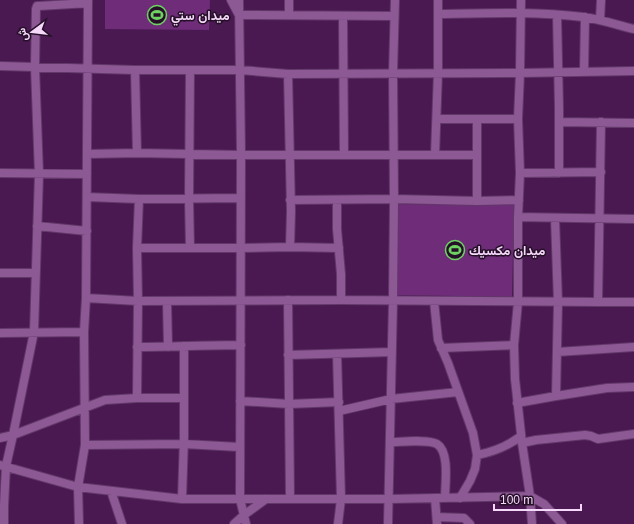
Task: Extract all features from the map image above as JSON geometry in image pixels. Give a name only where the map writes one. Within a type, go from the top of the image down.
[{"type":"street","points":[[231,0],[239,15]]},
{"type":"street","points":[[239,0],[241,155],[241,346],[239,447],[240,500],[246,524]]},
{"type":"street","points":[[289,0],[289,15]]},
{"type":"street","points":[[388,524],[392,352],[394,199],[393,73],[395,0]]},
{"type":"street","points":[[435,155],[438,72],[438,0]]},
{"type":"street","points":[[521,0],[518,119],[520,173],[518,217],[518,302],[514,344],[517,403],[530,496],[532,524]]},
{"type":"street","points":[[600,20],[601,0]]},
{"type":"street","points":[[4,524],[3,465],[13,435],[34,332],[38,174],[35,67],[36,7],[88,2],[87,231],[84,332],[85,445],[78,487],[79,524]]},
{"type":"street","points":[[438,14],[521,12],[585,17],[634,29]]},
{"type":"street","points":[[239,15],[394,16]]},
{"type":"street","points":[[557,15],[559,173]]},
{"type":"street","points":[[343,16],[344,155]]},
{"type":"street","points":[[584,72],[585,17]]},
{"type":"street","points":[[0,66],[135,70],[240,70],[288,74],[634,71]]},
{"type":"street","points":[[135,70],[137,153]]},
{"type":"street","points":[[190,70],[190,248]]},
{"type":"street","points":[[288,74],[291,228],[290,247]]},
{"type":"street","points":[[436,119],[518,119]]},
{"type":"street","points":[[477,120],[477,201]]},
{"type":"street","points":[[559,122],[634,122]]},
{"type":"street","points":[[598,302],[601,122]]},
{"type":"street","points":[[87,154],[190,153],[241,155],[477,155]]},
{"type":"street","points":[[0,172],[87,174]]},
{"type":"street","points":[[520,173],[601,172]]},
{"type":"street","points":[[87,197],[139,199],[241,198]]},
{"type":"street","points":[[137,398],[137,248],[139,199]]},
{"type":"street","points":[[290,200],[519,200]]},
{"type":"street","points":[[337,200],[341,300]]},
{"type":"street","points":[[518,217],[634,219]]},
{"type":"street","points":[[555,218],[558,302],[556,396]]},
{"type":"street","points":[[37,226],[87,231]]},
{"type":"street","points":[[137,248],[339,248]]},
{"type":"street","points":[[0,273],[35,273]]},
{"type":"street","points":[[86,298],[138,301],[341,300],[634,302]]},
{"type":"street","points":[[288,300],[290,499]]},
{"type":"street","points":[[167,301],[168,347]]},
{"type":"street","points":[[434,301],[438,340],[448,363],[473,433],[477,455],[470,481],[460,498]]},
{"type":"street","points":[[0,333],[84,332]]},
{"type":"street","points":[[441,348],[514,344]]},
{"type":"street","points":[[137,347],[215,345],[241,346]]},
{"type":"street","points":[[182,499],[184,444],[184,346]]},
{"type":"street","points":[[557,352],[634,347]]},
{"type":"street","points":[[288,355],[392,352]]},
{"type":"street","points":[[337,354],[341,499],[338,524]]},
{"type":"street","points":[[517,403],[607,388],[634,387]]},
{"type":"street","points":[[339,411],[391,399],[458,392]]},
{"type":"street","points":[[0,438],[13,435],[109,399],[184,398]]},
{"type":"street","points":[[240,401],[289,404],[339,402]]},
{"type":"street","points":[[477,455],[488,453],[521,439],[536,440],[585,435],[598,439],[634,434]]},
{"type":"street","points":[[390,442],[428,442],[437,444],[441,449],[446,465],[445,498]]},
{"type":"street","points":[[85,445],[184,444],[239,447]]},
{"type":"street","points":[[3,465],[78,487],[182,499],[389,499],[530,496],[544,504],[562,524]]},
{"type":"street","points":[[111,491],[122,524]]},
{"type":"street","points":[[435,498],[437,521],[464,518],[470,524]]},
{"type":"street","points":[[234,524],[266,499]]},
{"type":"shaded area","name":"ميدان ستي","points":[[105,0],[210,0],[209,30],[105,29]]},
{"type":"shaded area","name":"ميدان مكسيك","points":[[398,204],[514,205],[512,297],[398,295]]},
{"type":"place","name":"ميدان ستي","points":[[157,15]]},
{"type":"place","name":"ميدان مكسيك","points":[[455,250]]}]
